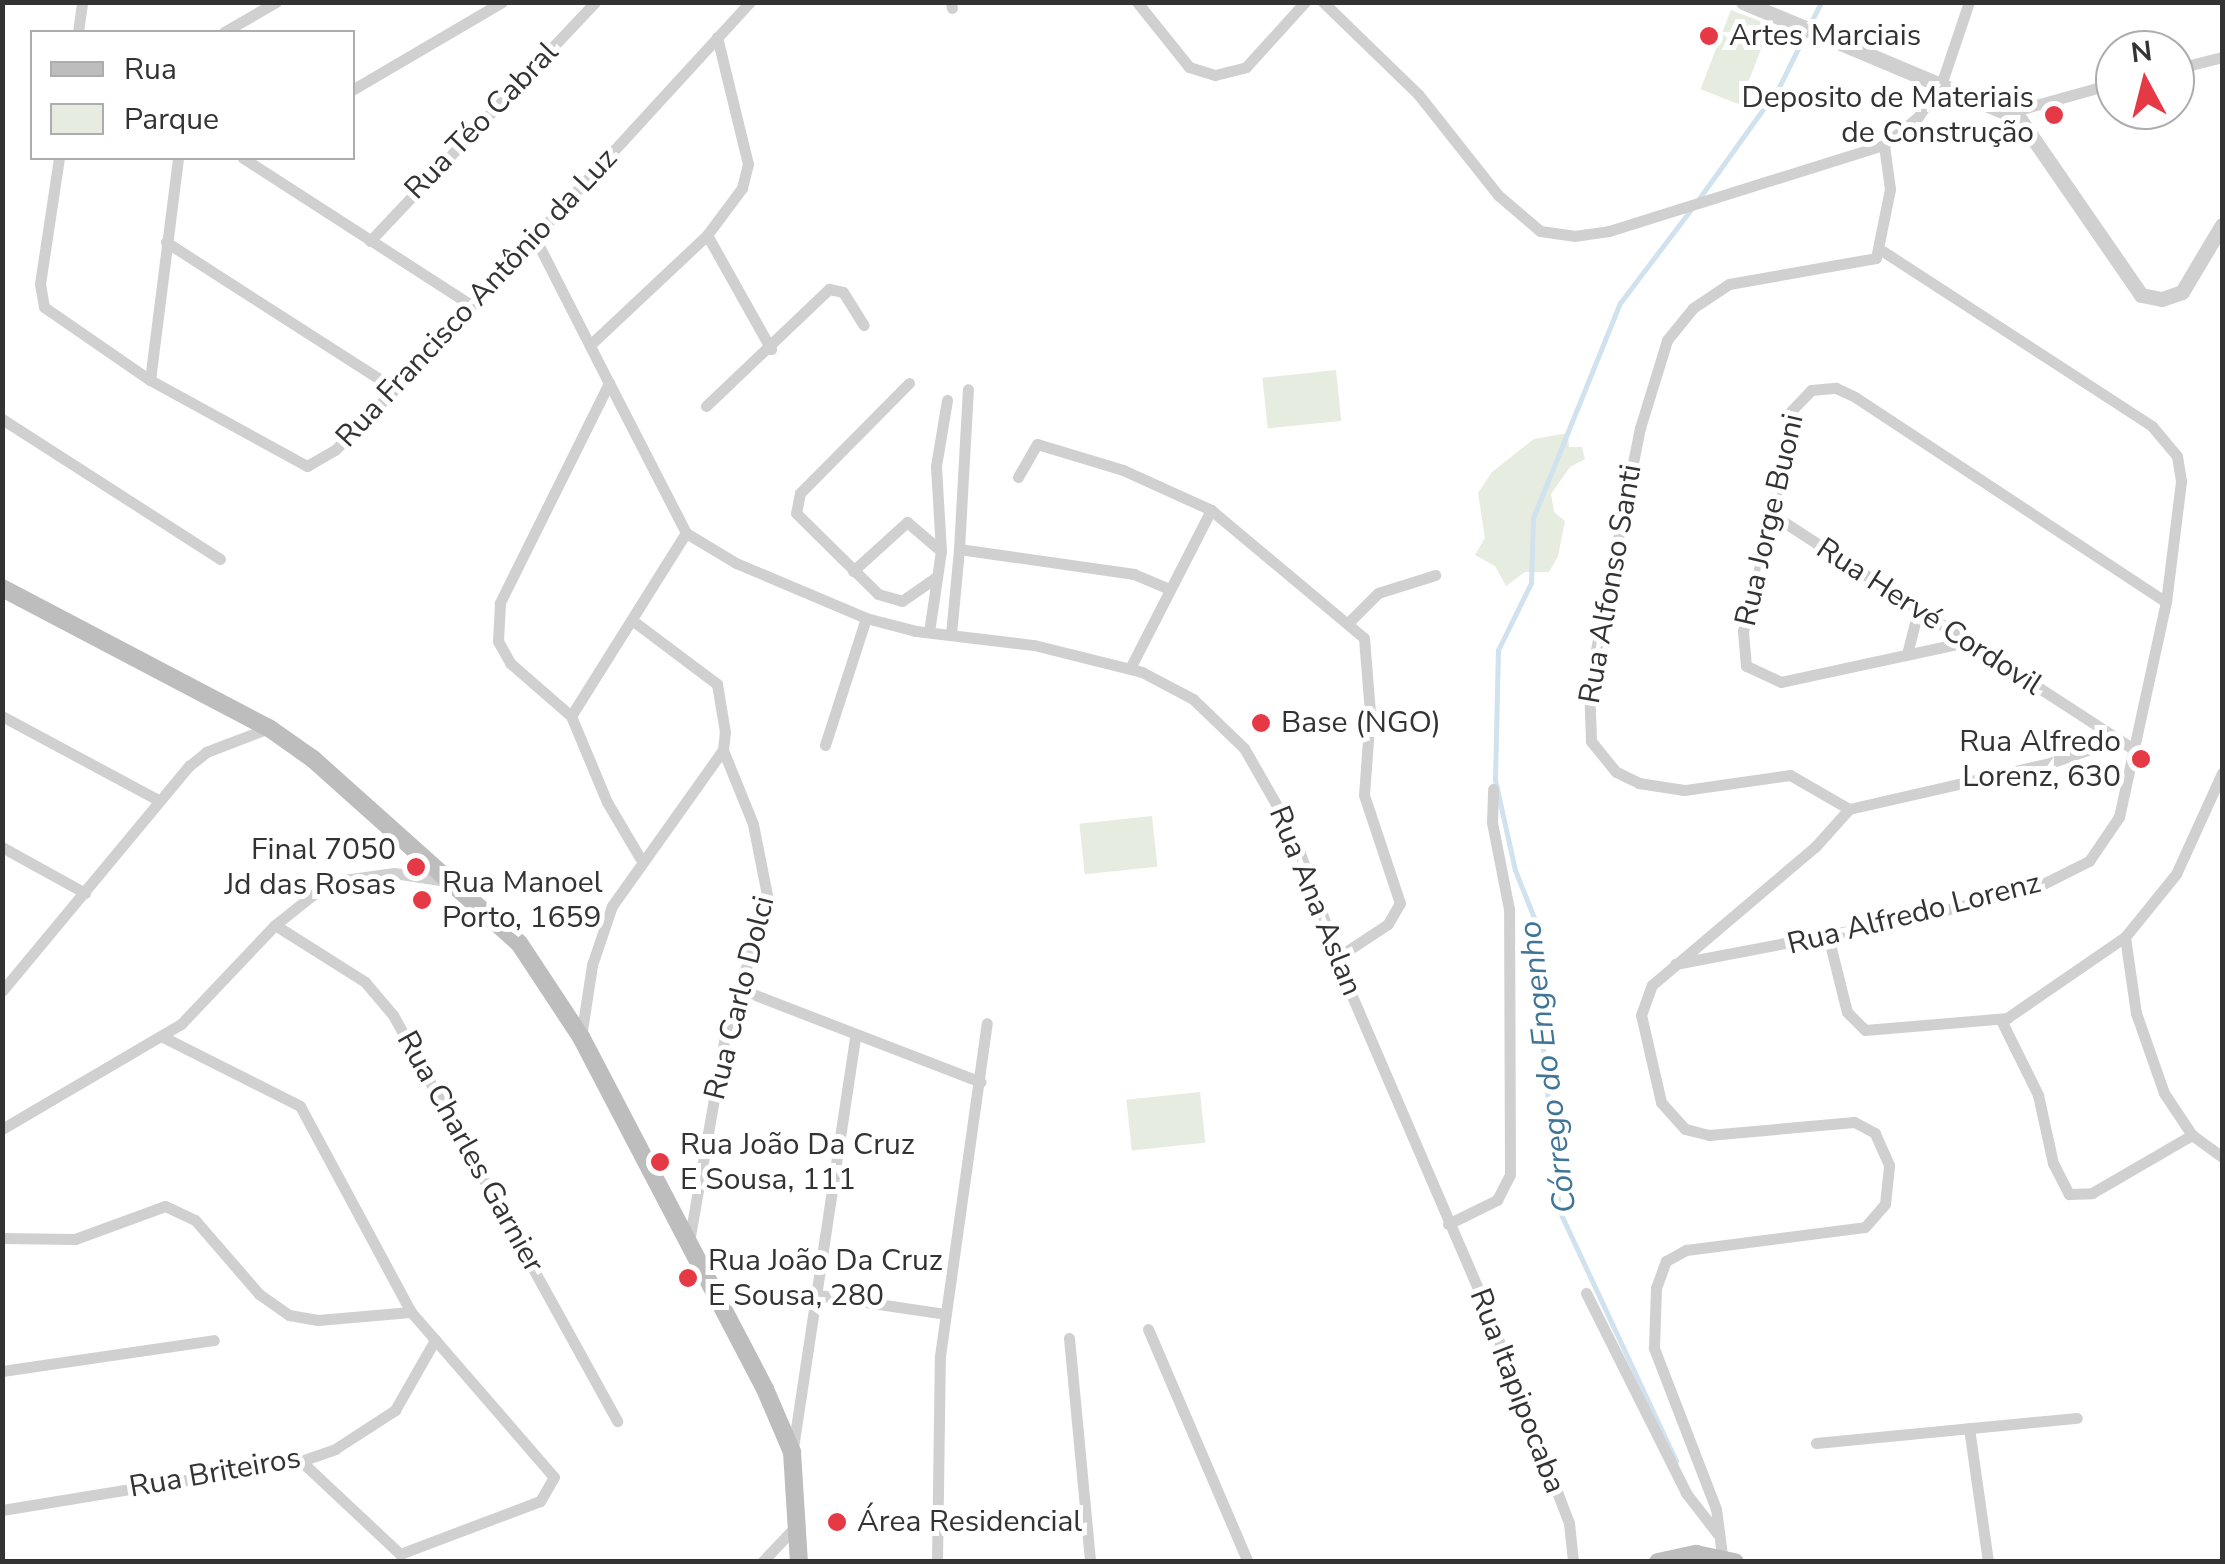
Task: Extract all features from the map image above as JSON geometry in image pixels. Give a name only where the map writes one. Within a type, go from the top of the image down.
[{"type":"main road","points":[[2,588],[268,728],[519,942],[581,1037],[792,1452],[799,1562]]},
{"type":"main road","points":[[1658,1562],[1729,1559]]},
{"type":"street","points":[[78,30],[82,2]]},
{"type":"street","points":[[227,30],[276,2]]},
{"type":"street","points":[[355,88],[502,2]]},
{"type":"street","name":"Rua Téo Cabral","points":[[370,240],[595,2]]},
{"type":"street","name":"Rua Francisco Antônio da Luz","points":[[59,160],[40,284],[44,308],[150,380],[303,466],[335,450],[394,390],[750,2]]},
{"type":"street","points":[[1137,2],[1188,67],[1215,75],[1246,67],[1305,2]]},
{"type":"street","points":[[1324,2],[1418,94],[1498,195],[1540,230],[1562,236],[1609,232],[1690,203],[1884,145],[1918,117],[1942,82],[1969,2]]},
{"type":"street","points":[[1743,2],[2011,112],[2028,126],[2141,295],[2162,299],[2182,292],[2222,225]]},
{"type":"street","points":[[590,345],[707,235],[742,188],[748,164],[717,37]]},
{"type":"street","points":[[2195,63],[2222,57]]},
{"type":"street","points":[[2011,112],[2095,89]]},
{"type":"street","points":[[1882,250],[1890,188],[1884,145]]},
{"type":"street","points":[[150,380],[178,160]]},
{"type":"street","points":[[252,160],[471,305]]},
{"type":"street","points":[[707,235],[771,349]]},
{"type":"street","points":[[536,238],[686,533],[571,716]]},
{"type":"street","points":[[166,242],[394,390]]},
{"type":"street","name":"Rua Alfredo Lorenz","points":[[1673,964],[1994,901],[2074,872],[2102,847],[2119,817],[2166,602],[2181,482],[2169,442],[1882,250]]},
{"type":"street","name":"Rua Alfonso Santi","points":[[1849,809],[1790,775],[1684,790],[1639,783],[1616,772],[1591,741],[1588,685],[1640,428],[1668,340],[1692,308],[1729,284],[1865,265],[1882,250]]},
{"type":"street","points":[[706,406],[771,349],[829,289],[840,289],[864,326]]},
{"type":"street","points":[[609,383],[498,619],[498,641],[510,663],[571,716],[607,802],[640,858]]},
{"type":"street","points":[[909,383],[798,498],[803,524],[878,594],[902,602],[935,578]]},
{"type":"street","name":"Rua Jorge Buoni","points":[[1966,642],[1781,682],[1754,675],[1746,666],[1743,631],[1773,515],[1791,411],[1811,390],[1836,388],[2166,602]]},
{"type":"street","points":[[951,634],[968,390]]},
{"type":"street","points":[[922,631],[941,551],[936,466],[947,400]]},
{"type":"street","points":[[2,420],[220,559]]},
{"type":"street","points":[[1018,477],[1037,444],[1122,470],[1210,510],[1305,593],[1349,622],[1364,638],[1369,668],[1364,795],[1400,902],[1388,924],[1338,957]]},
{"type":"street","points":[[1130,668],[1210,510]]},
{"type":"street","name":"Rua Hervé Cordovil","points":[[1773,515],[2136,750]]},
{"type":"street","points":[[853,571],[907,522],[941,551]]},
{"type":"street","name":"Rua Ana Aslan","points":[[686,533],[736,562],[866,618],[922,631],[1034,645],[1130,668],[1193,699],[1244,748],[1293,834],[1338,957],[1448,1224]]},
{"type":"street","points":[[959,549],[1134,574],[1168,588]]},
{"type":"street","points":[[1349,622],[1378,593],[1435,575]]},
{"type":"street","points":[[1907,654],[1918,611]]},
{"type":"street","points":[[825,745],[866,618]]},
{"type":"street","name":"Rua Carlo Dolci","points":[[633,621],[717,684],[725,716],[722,750],[769,883],[737,988],[688,1251]]},
{"type":"street","points":[[2,716],[156,799]]},
{"type":"street","points":[[2,991],[8,975],[85,892],[156,799],[206,752],[268,728]]},
{"type":"street","points":[[1717,1533],[1716,1509],[1654,1348],[1656,1288],[1666,1260],[1686,1250],[1865,1227],[1885,1204],[1890,1165],[1875,1134],[1854,1122],[1709,1135],[1674,1122],[1661,1102],[1641,1032],[1644,1001],[1673,964],[1815,847],[1849,809],[2050,763],[2116,740]]},
{"type":"street","points":[[581,1037],[602,936],[640,858],[722,750]]},
{"type":"street","points":[[1828,936],[1847,1012],[1866,1030],[2001,1020],[2125,937],[2176,874],[2222,773]]},
{"type":"street","points":[[1448,1224],[1497,1200],[1510,1174],[1509,909],[1492,822],[1492,789]]},
{"type":"street","points":[[2,847],[85,892]]},
{"type":"street","points":[[2,1129],[163,1037],[306,896],[346,876],[394,873],[450,882]]},
{"type":"street","name":"Rua Charles Garnier","points":[[274,925],[365,982],[393,1015],[617,1421]]},
{"type":"street","points":[[2125,937],[2146,1050],[2192,1134],[2222,1157]]},
{"type":"street","points":[[737,988],[855,1037],[981,1082]]},
{"type":"street","points":[[2001,1020],[2038,1095],[2066,1192],[2092,1193],[2192,1134]]},
{"type":"street","points":[[937,1562],[944,1314],[988,1022]]},
{"type":"street","points":[[163,1037],[300,1106],[411,1312],[551,1468],[554,1484],[540,1501],[420,1549],[395,1552],[301,1461]]},
{"type":"street","points":[[792,1452],[855,1037]]},
{"type":"street","points":[[2,1238],[75,1239],[165,1206],[195,1220],[260,1294],[289,1315],[318,1320],[411,1312]]},
{"type":"street","name":"Rua Itapipocaba","points":[[1448,1224],[1569,1523],[1574,1562]]},
{"type":"street","points":[[1586,1293],[1686,1493],[1717,1533],[1729,1559]]},
{"type":"street","points":[[818,1296],[944,1314]]},
{"type":"street","points":[[1148,1329],[1248,1562]]},
{"type":"street","points":[[1069,1338],[1090,1562]]},
{"type":"street","points":[[2,1372],[214,1340]]},
{"type":"street","name":"Rua Briteiros","points":[[2,1510],[301,1461],[383,1422],[408,1394],[435,1340]]},
{"type":"street","points":[[1816,1442],[2077,1418]]},
{"type":"street","points":[[1969,1428],[1988,1562]]},
{"type":"street","points":[[762,1562],[798,1524]]},
{"type":"green space","points":[[1731,10],[1770,25],[1740,104],[1701,89]]},
{"type":"green space","points":[[1336,370],[1341,421],[1268,428],[1262,378]]},
{"type":"green space","points":[[1568,433],[1569,447],[1582,447],[1585,459],[1570,467],[1551,494],[1554,512],[1565,521],[1558,556],[1549,572],[1525,572],[1506,586],[1495,566],[1475,555],[1485,538],[1478,493],[1492,472],[1534,439]]},
{"type":"green space","points":[[1152,816],[1157,867],[1085,874],[1079,824]]},
{"type":"green space","points":[[1200,1092],[1205,1143],[1132,1150],[1126,1100]]},
{"type":"waterway","name":"Córrego do Engenho","points":[[1698,200],[1779,87],[1821,2]]},
{"type":"waterway","name":"Córrego do Engenho","points":[[1676,1461],[1559,1210],[1538,1001],[1538,928],[1515,870],[1495,780],[1498,650],[1531,583],[1533,518],[1620,303],[1691,209]]},
{"type":"place","name":"Artes Marciais","points":[[1709,36]]},
{"type":"place","name":"Deposito de Materiais de Construção","points":[[2054,115]]},
{"type":"place","name":"Base (NGO)","points":[[1261,723]]},
{"type":"place","name":"Rua Alfredo Lorenz, 630","points":[[2141,759]]},
{"type":"place","name":"Final 7050 Jd das Rosas","points":[[416,867]]},
{"type":"place","name":"Rua Manoel Porto, 1659","points":[[422,900]]},
{"type":"place","name":"Rua João Da Cruz E Sousa, 111","points":[[660,1162]]},
{"type":"place","name":"Rua João Da Cruz E Sousa, 280","points":[[688,1278]]},
{"type":"place","name":"Área Residencial","points":[[837,1522]]}]
